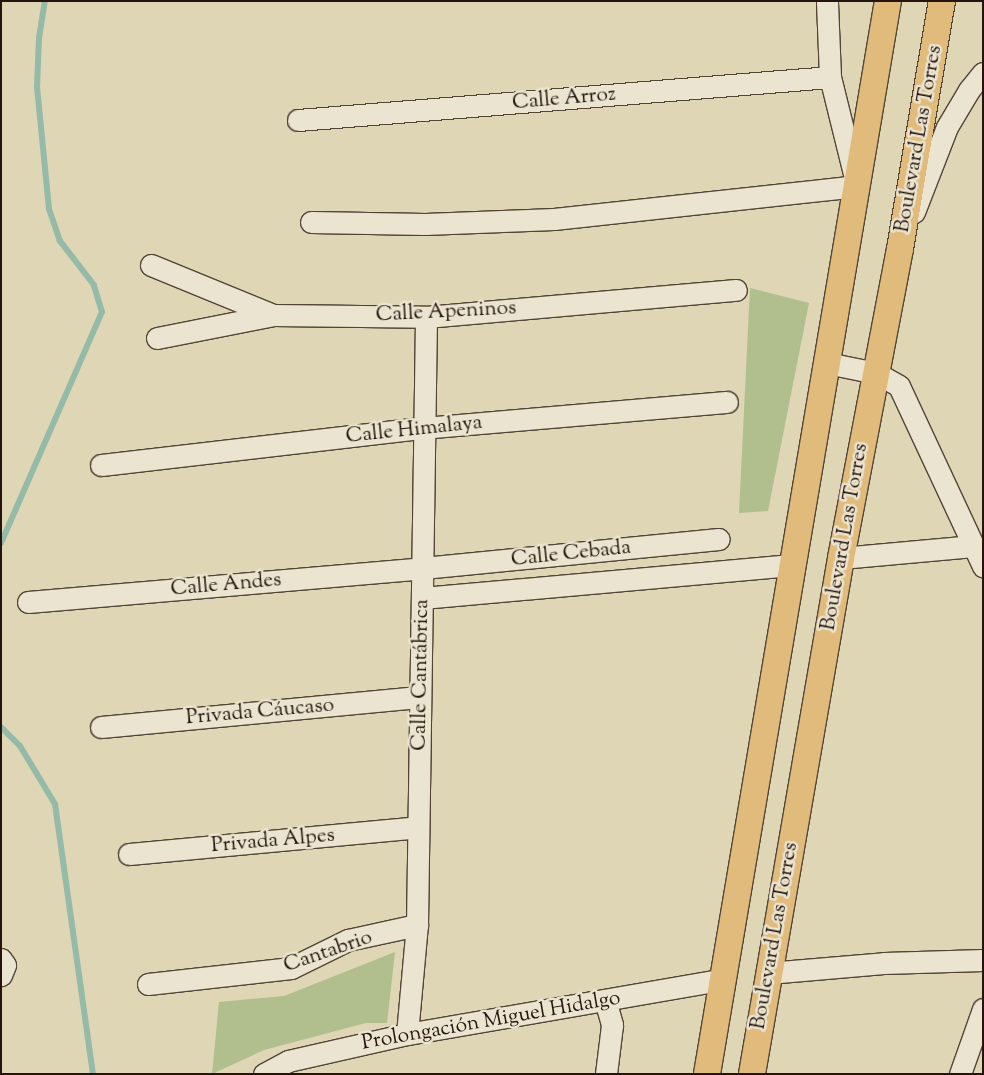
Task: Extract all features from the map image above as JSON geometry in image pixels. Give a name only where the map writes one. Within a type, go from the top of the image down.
[{"type":"main road","name":"Boulevard Las Torres","points":[[707,1074],[721,980],[888,1]]},
{"type":"main road","name":"Boulevard Las Torres","points":[[752,1074],[841,558],[900,249],[942,1]]},
{"type":"street","points":[[311,222],[425,224],[554,219],[857,186],[830,77],[827,1]]},
{"type":"street","points":[[900,249],[947,127],[969,90],[983,73]]},
{"type":"street","name":"Calle Arroz","points":[[298,120],[830,77]]},
{"type":"street","points":[[151,264],[273,315]]},
{"type":"street","name":"Calle Apeninos","points":[[157,338],[273,315],[426,316],[736,290]]},
{"type":"street","name":"Calle Cantábrica","points":[[407,1034],[417,926],[419,697],[424,568],[423,428],[426,316]]},
{"type":"street","points":[[827,363],[876,373],[900,386],[983,566]]},
{"type":"street","name":"Calle Himalaya","points":[[101,464],[423,428],[727,402]]},
{"type":"street","name":"Calle Cebada","points":[[424,568],[719,539]]},
{"type":"street","points":[[841,558],[973,546]]},
{"type":"street","points":[[422,598],[792,565]]},
{"type":"street","name":"Calle Andes","points":[[28,602],[424,568]]},
{"type":"street","name":"Privada Cáucaso","points":[[101,727],[419,697]]},
{"type":"street","name":"Privada Alpes","points":[[129,854],[418,827]]},
{"type":"street","name":"Cantabrio","points":[[148,984],[291,968],[348,940],[417,926]]},
{"type":"street","points":[[1,959],[5,965],[1,976]]},
{"type":"street","points":[[768,974],[884,963],[983,960]]},
{"type":"street","name":"Prolongación Miguel Hidalgo","points":[[264,1074],[288,1061],[407,1034],[721,980]]},
{"type":"street","points":[[605,1000],[612,1025],[606,1074]]},
{"type":"street","points":[[960,1074],[983,1009]]},
{"type":"green space","points":[[750,288],[809,303],[768,511],[739,513]]},
{"type":"green space","points":[[395,952],[387,1023],[366,1023],[264,1050],[212,1074],[219,1002],[284,996]]},
{"type":"waterway","points":[[1,543],[102,312],[94,285],[60,241],[49,209],[37,87],[39,38],[45,1]]},
{"type":"waterway","points":[[1,727],[20,746],[55,804],[93,1074]]}]
